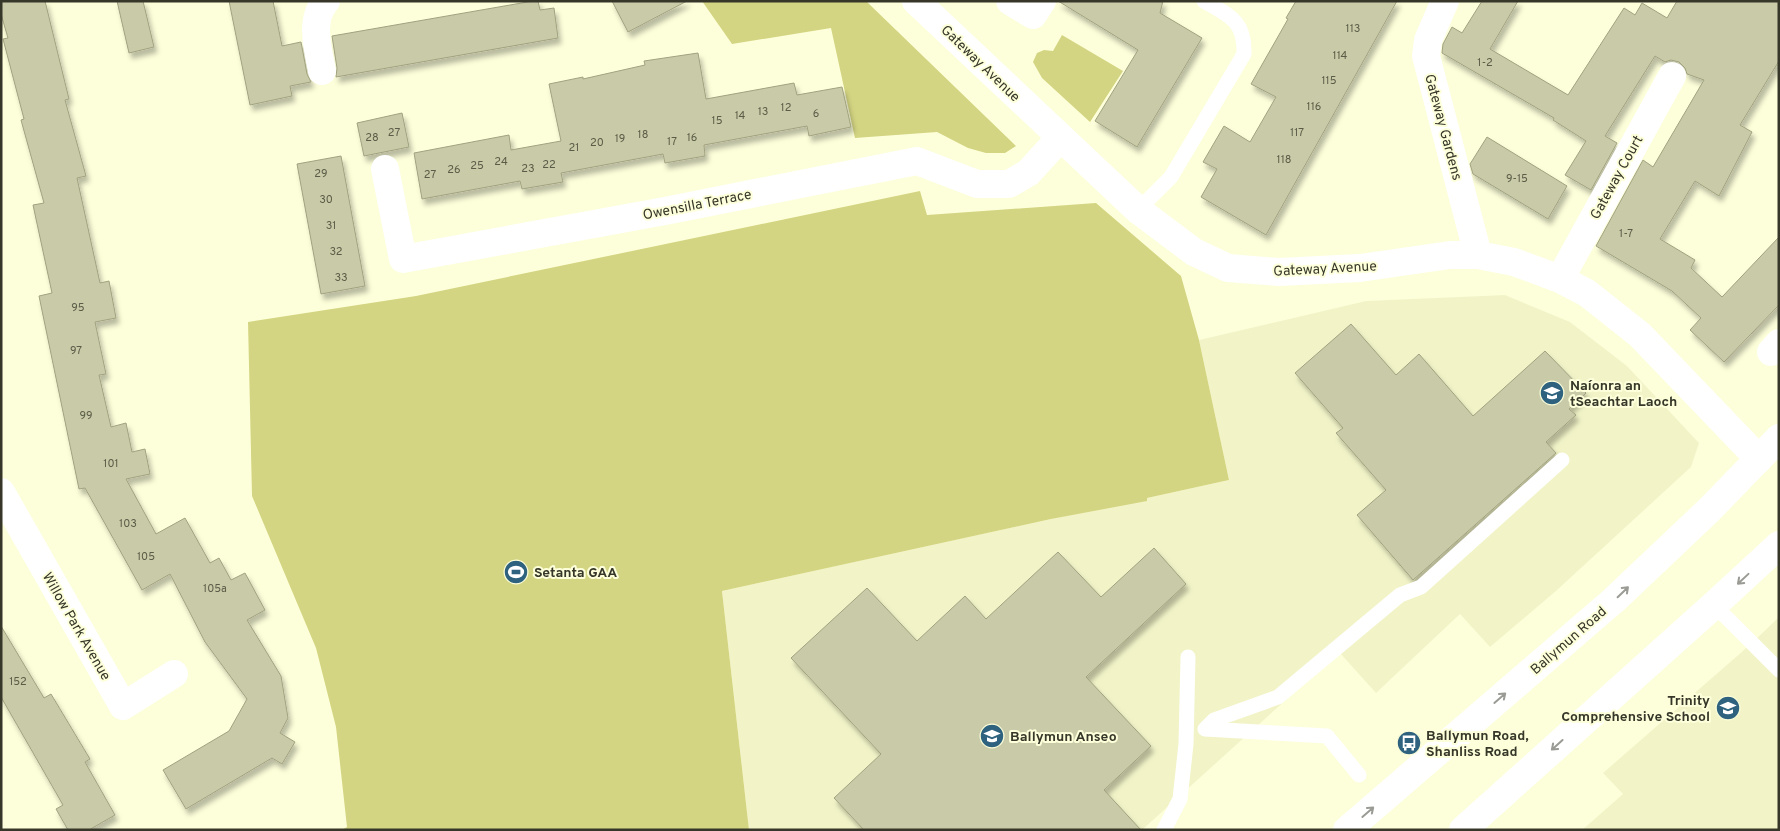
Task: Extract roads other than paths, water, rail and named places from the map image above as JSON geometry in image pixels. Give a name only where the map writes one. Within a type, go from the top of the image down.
[{"type":"street","points":[[322,71],[315,31],[322,6],[326,1]]},
{"type":"street","name":"Gateway Avenue","points":[[916,1],[1138,210],[1194,252],[1228,268],[1279,272],[1360,268],[1450,255],[1478,255],[1514,262],[1560,279],[1587,293],[1640,335],[1759,459]]},
{"type":"street","points":[[1010,1],[1033,16],[1042,1]]},
{"type":"street","name":"Gateway Gardens","points":[[1445,1],[1428,40],[1426,56],[1478,255]]},
{"type":"street","name":"Gateway Court","points":[[1560,279],[1672,76]]},
{"type":"street","name":"Owensilla Terrace","points":[[385,169],[403,259],[655,213],[917,161],[977,184],[1009,184],[1028,172],[1060,138]]},
{"type":"street","name":"Ballymun Road","points":[[1347,830],[1614,600],[1709,510],[1779,438]]},
{"type":"street","name":"Willow Park Avenue","points":[[1,492],[123,706],[174,674]]},
{"type":"street","points":[[1463,830],[1714,606],[1779,545]]},
{"type":"lane","points":[[1138,210],[1171,177],[1244,54],[1244,39],[1239,26],[1231,17],[1204,1]]},
{"type":"lane","points":[[1359,775],[1327,736],[1205,729],[1214,720],[1278,697],[1400,595],[1421,587],[1562,460]]},
{"type":"lane","points":[[1714,606],[1779,670]]},
{"type":"lane","points":[[1164,830],[1180,799],[1186,744],[1188,657]]},
{"type":"place","name":"Naíonra an tSeachtar Laoch","points":[[1552,393]]},
{"type":"place","name":"Setanta GAA","points":[[516,572]]},
{"type":"place","name":"Trinity Comprehensive School","points":[[1728,708]]},
{"type":"place","name":"Ballymun Anseo","points":[[992,736]]},
{"type":"place","name":"Ballymun Road, Shanliss Road","points":[[1409,743]]}]
